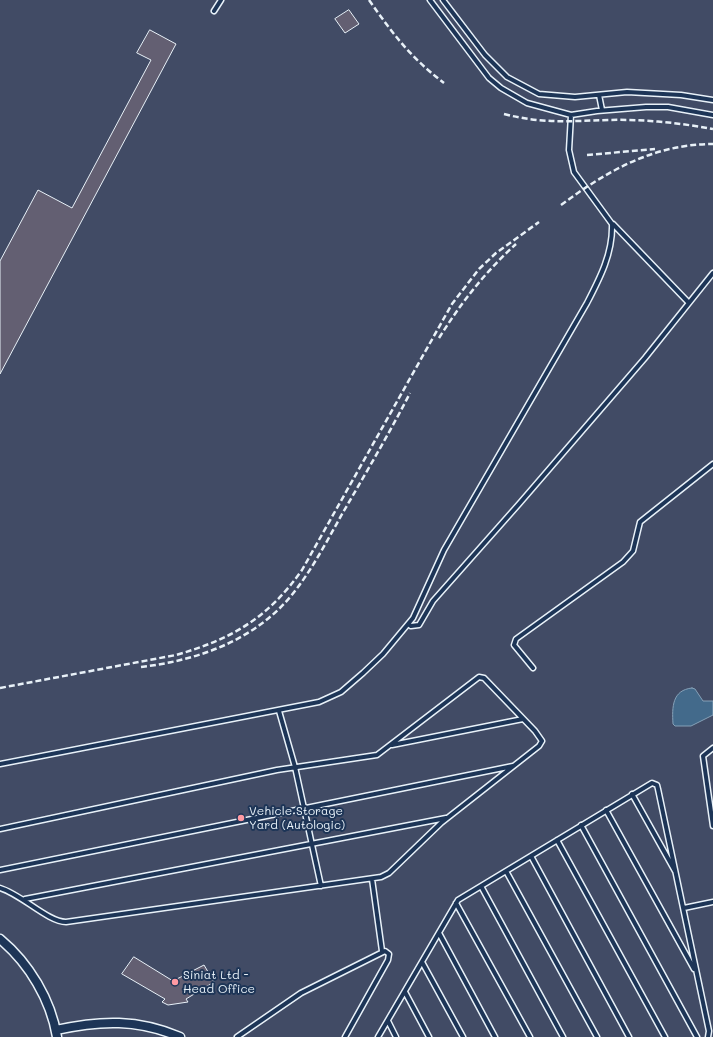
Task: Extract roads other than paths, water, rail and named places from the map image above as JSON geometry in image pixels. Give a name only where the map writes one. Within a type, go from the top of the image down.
[{"type":"street","points":[[0,940],[23,962],[32,974],[51,1013],[57,1033],[98,1022],[130,1023],[159,1028],[180,1037]]},
{"type":"lane","points":[[214,11],[220,0]]},
{"type":"lane","points":[[430,0],[470,55],[489,78],[501,88],[527,102],[571,115],[602,110],[646,107],[668,107],[713,115]]},
{"type":"lane","points":[[443,0],[485,55],[507,76],[539,94],[561,96],[599,95],[627,92],[681,94],[713,100]]},
{"type":"lane","points":[[599,95],[602,110]]},
{"type":"lane","points":[[571,115],[569,150],[574,172],[612,224],[689,302]]},
{"type":"lane","points":[[0,764],[279,711],[319,702],[341,692],[383,654],[408,624],[419,607],[431,575],[444,550],[593,291],[601,274],[609,250],[612,224]]},
{"type":"lane","points":[[408,624],[411,626],[419,624],[433,601],[645,358],[713,273]]},
{"type":"lane","points":[[533,668],[514,645],[516,639],[623,562],[633,551],[640,522],[713,464]]},
{"type":"lane","points":[[0,828],[295,767],[372,756],[381,753],[479,677],[484,678],[524,719],[542,741],[539,746],[448,817],[389,873],[372,879],[66,922],[57,921],[24,900],[0,888]]},
{"type":"lane","points":[[279,711],[295,767],[321,886]]},
{"type":"lane","points":[[390,746],[524,719]]},
{"type":"lane","points":[[713,748],[704,756],[713,826]]},
{"type":"lane","points":[[0,870],[515,765]]},
{"type":"lane","points":[[378,1037],[456,903],[461,898],[649,784],[656,785],[677,875],[709,1031],[708,1037]]},
{"type":"lane","points":[[632,794],[677,875]]},
{"type":"lane","points":[[606,810],[696,972]]},
{"type":"lane","points":[[24,900],[448,817]]},
{"type":"lane","points":[[581,825],[697,1037]]},
{"type":"lane","points":[[557,840],[665,1037]]},
{"type":"lane","points":[[531,856],[629,1037]]},
{"type":"lane","points":[[506,871],[597,1037]]},
{"type":"lane","points":[[372,879],[382,951]]},
{"type":"lane","points":[[481,886],[563,1037]]},
{"type":"lane","points":[[684,908],[713,902]]},
{"type":"lane","points":[[456,903],[530,1037]]},
{"type":"lane","points":[[439,933],[496,1037]]},
{"type":"lane","points":[[237,1037],[301,993],[385,950],[389,954],[388,960],[345,1037]]},
{"type":"lane","points":[[422,962],[463,1037]]},
{"type":"lane","points":[[405,992],[429,1037]]},
{"type":"lane","points":[[388,1021],[396,1037]]},
{"type":"railway","points":[[369,0],[386,24],[421,64],[444,83]]},
{"type":"railway","points":[[504,114],[544,121],[636,120],[675,123],[713,129]]},
{"type":"railway","points":[[561,205],[596,181],[651,154],[691,145],[713,144]]},
{"type":"railway","points":[[587,155],[655,149]]},
{"type":"railway","points":[[0,688],[176,655],[215,642],[232,634],[262,614],[289,587],[302,570],[452,304],[479,269],[496,253],[539,222]]},
{"type":"railway","points":[[439,338],[474,288],[516,244]]},
{"type":"railway","points":[[141,667],[186,659],[228,644],[248,633],[283,605],[305,578],[317,559],[410,393]]},
{"type":"place","name":"Vehicle Storage Yard (Autologic)","points":[[241,818]]},
{"type":"place","name":"Siniat Ltd - Head Office","points":[[175,982]]}]
